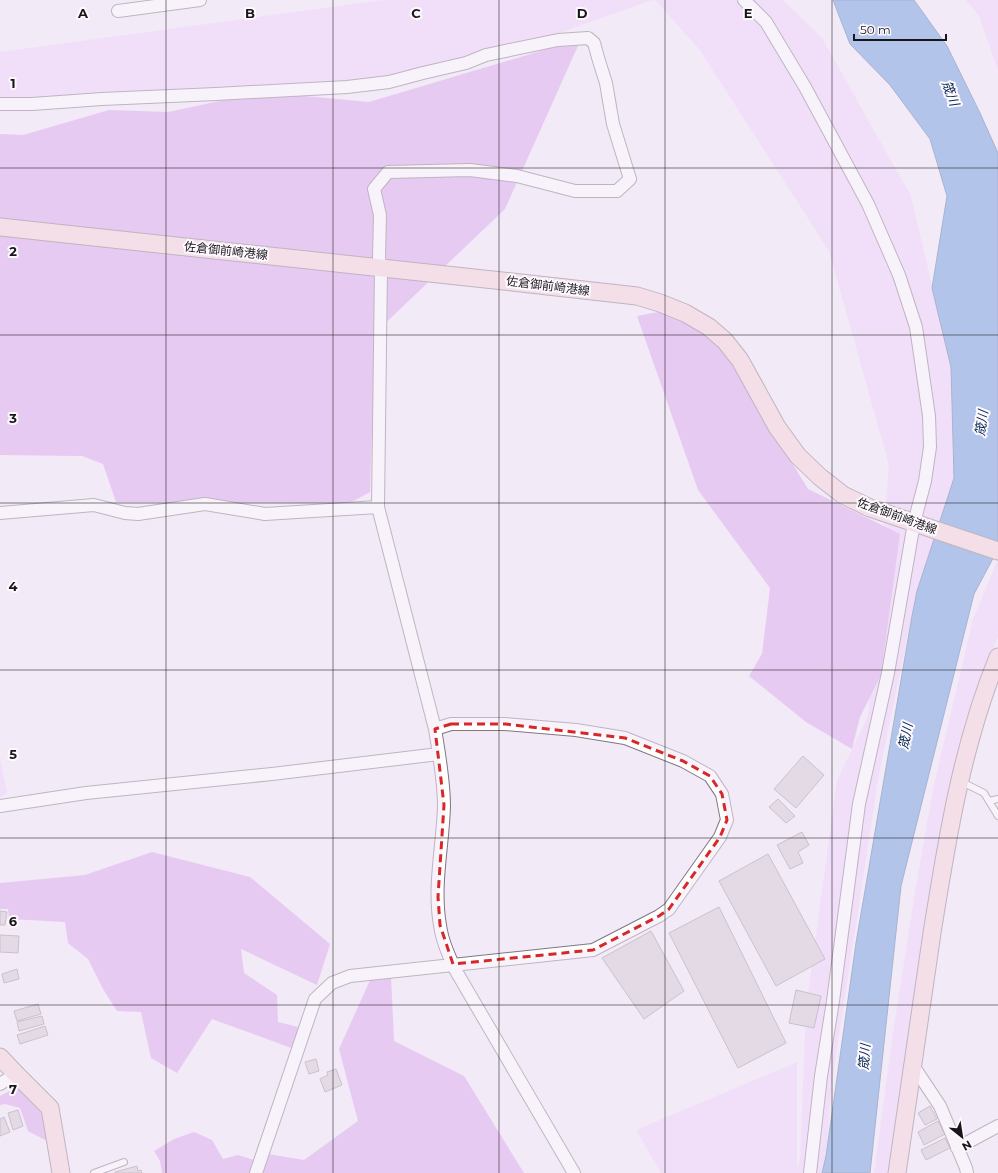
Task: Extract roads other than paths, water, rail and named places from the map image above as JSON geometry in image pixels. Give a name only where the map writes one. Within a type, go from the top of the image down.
[{"type":"main road","name":"佐倉御前崎港線","points":[[0,227],[637,296],[660,303],[685,313],[708,327],[725,341],[740,360],[777,427],[798,456],[820,477],[843,495],[870,508],[998,551]]},
{"type":"main road","points":[[897,1173],[941,875],[959,780],[968,743],[987,683],[998,656]]},
{"type":"main road","points":[[0,1057],[50,1108],[61,1173]]},
{"type":"street","points":[[118,11],[200,0]]},
{"type":"street","points":[[744,0],[766,22],[805,87],[868,204],[898,275],[916,327],[929,416],[930,447],[925,481],[888,674],[859,804],[833,1001],[821,1076],[810,1173]]},
{"type":"street","points":[[0,104],[32,104],[102,98],[223,94],[347,87],[389,82],[466,63],[486,55],[558,40],[588,38],[594,43],[606,83],[613,124],[630,179],[617,191],[575,191],[517,176],[470,170],[388,172],[374,189],[380,215],[381,268],[378,506],[435,730],[439,754],[444,805],[438,897],[439,918],[445,946],[453,964],[574,1173]]},
{"type":"street","points":[[0,513],[94,505],[125,513],[138,514],[205,504],[265,514],[378,506]]},
{"type":"street","points":[[256,1173],[315,999],[332,983],[350,976],[593,950],[659,916],[669,909],[720,837],[727,820],[722,794],[710,776],[683,761],[625,738],[576,730],[505,724],[451,724],[435,730]]},
{"type":"street","points":[[0,806],[86,793],[272,774],[439,754]]},
{"type":"street","points":[[912,1064],[940,1106],[967,1173]]},
{"type":"street","points":[[0,1084],[16,1074]]},
{"type":"street","points":[[957,1148],[998,1126]]},
{"type":"lane","points":[[959,780],[984,793],[998,816]]},
{"type":"lane","points":[[989,801],[998,799]]},
{"type":"lane","points":[[94,1173],[124,1162]]},
{"type":"water","name":"筬川","points":[[833,0],[914,0],[947,46],[998,153],[998,549],[974,594],[901,886],[870,1173],[822,1173],[826,1156],[856,943],[912,616],[917,591],[954,478],[951,367],[932,288],[947,196],[930,139],[890,85],[850,44]]}]
